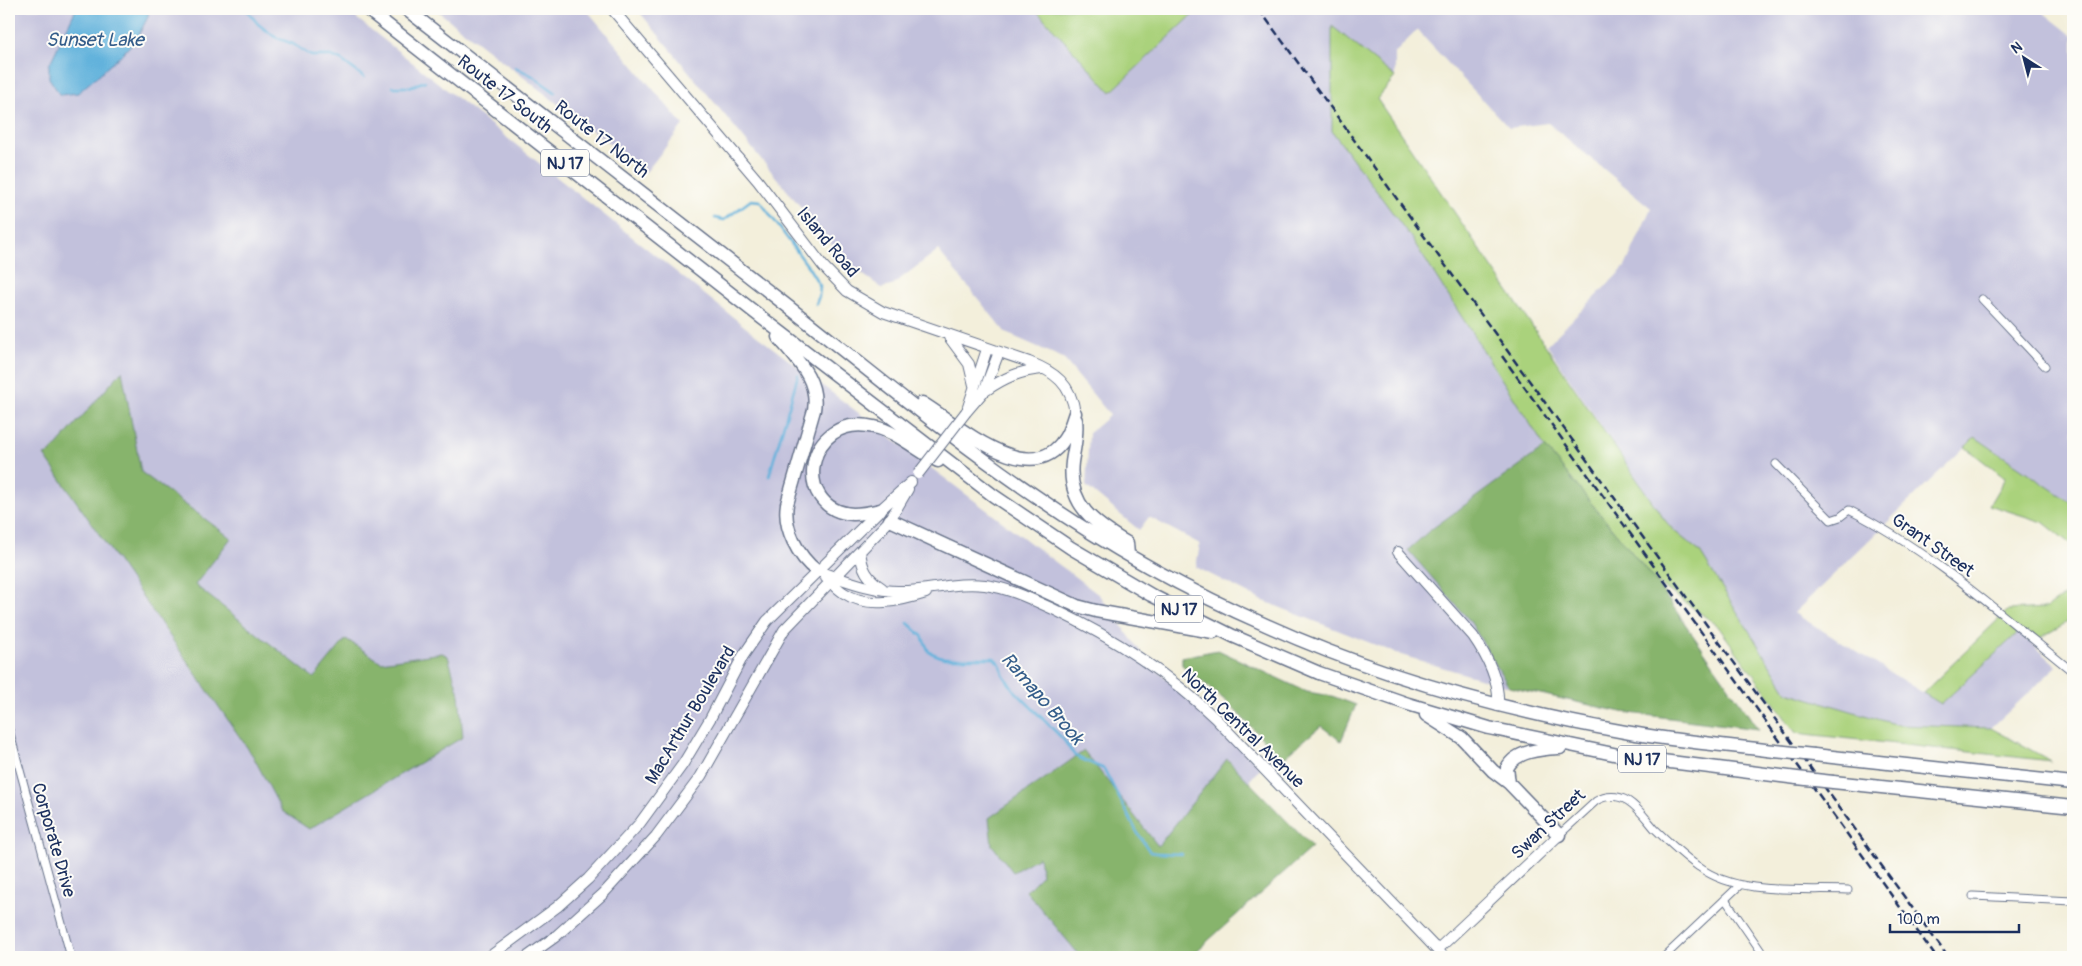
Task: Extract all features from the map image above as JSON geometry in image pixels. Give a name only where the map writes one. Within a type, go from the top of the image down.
[{"type":"highway","name":"Route 17 South","points":[[367,9],[762,318]]},
{"type":"highway","name":"Route 17 North","points":[[406,9],[875,376]]},
{"type":"highway","name":"NJ 17","points":[[762,318],[969,477],[1025,518],[1097,564],[1164,602],[1233,636],[1320,673],[1408,704],[1489,728],[1579,747],[1665,762],[2073,807]]},
{"type":"highway","points":[[762,318],[810,377],[815,394],[814,410],[788,498],[786,514],[787,524],[795,544],[809,564],[818,571]]},
{"type":"highway","name":"NJ 17","points":[[875,376],[1029,492],[1128,555],[1209,598],[1300,640],[1409,680],[1498,706],[1627,733],[2073,783]]},
{"type":"highway","points":[[875,376],[939,414],[982,445],[1020,458],[1041,456],[1057,447],[1068,434],[1075,412]]},
{"type":"highway","points":[[1075,412],[1077,429],[1072,470],[1075,492],[1081,506],[1090,518],[1102,528],[1127,543],[1128,555]]},
{"type":"highway","points":[[880,510],[860,514],[841,511],[826,501],[818,491],[812,473],[816,453],[826,438],[839,430],[861,425],[882,429],[969,477]]},
{"type":"highway","points":[[890,520],[1077,606],[1233,636]]},
{"type":"highway","points":[[1408,704],[1462,738],[1493,771],[1509,782],[1559,835]]},
{"type":"highway","points":[[1509,782],[1507,768],[1516,757],[1541,750],[1579,747]]},
{"type":"highway","points":[[1996,775],[2073,775]]},
{"type":"highway","points":[[2026,802],[2073,811]]},
{"type":"main road","name":"Island Road","points":[[612,9],[758,181],[838,283],[858,299],[874,308],[948,336],[1044,368],[1058,377],[1067,388],[1072,398],[1075,412]]},
{"type":"main road","points":[[948,336],[969,364],[979,389],[1014,374],[1044,368]]},
{"type":"main road","name":"MacArthur Boulevard","points":[[979,389],[987,349]]},
{"type":"main road","name":"MacArthur Boulevard","points":[[489,957],[499,954],[557,907],[588,879],[640,823],[683,764],[759,632],[774,613],[918,474],[966,412],[1000,352]]},
{"type":"main road","name":"MacArthur Boulevard","points":[[527,957],[556,937],[603,894],[656,836],[701,776],[778,638],[790,623],[890,520],[911,482]]},
{"type":"main road","points":[[860,551],[862,565],[866,574],[884,590]]},
{"type":"main road","points":[[1398,552],[1473,636],[1482,649],[1494,676],[1499,697],[1498,706]]},
{"type":"main road","name":"North Central Avenue","points":[[818,571],[833,579],[884,590],[899,591],[969,584],[997,587],[1028,598],[1087,627],[1149,663],[1167,676],[1216,719],[1440,954]]},
{"type":"main road","name":"North Central Avenue","points":[[833,579],[845,594],[880,602],[905,600],[947,587]]},
{"type":"main road","name":"Swan Street","points":[[1440,954],[1559,835]]},
{"type":"street","points":[[1982,299],[2045,366]]},
{"type":"street","name":"Grant Street","points":[[1776,464],[1831,520],[1840,517],[1849,510],[1878,524],[1965,585],[2073,672]]},
{"type":"street","name":"Corporate Drive","points":[[9,730],[71,957]]},
{"type":"street","name":"Swan Street","points":[[1559,835],[1602,797],[1620,798],[1635,807],[1670,843],[1713,876],[1740,884],[1766,888],[1848,890]]},
{"type":"street","points":[[1664,957],[1740,884]]},
{"type":"street","points":[[1973,896],[2073,901]]},
{"type":"street","points":[[1725,899],[1765,957]]},
{"type":"shaded area","points":[[9,9],[345,9],[753,333],[1099,595],[1149,663],[1261,767],[1101,957],[9,957]]},
{"type":"shaded area","points":[[435,9],[586,9],[683,125],[646,172]]},
{"type":"shaded area","points":[[637,9],[1035,9],[1111,92],[1199,9],[2039,9],[2073,36],[2073,504],[1975,437],[1794,613],[1941,704],[2019,632],[2057,666],[1991,728],[1898,725],[1787,692],[1700,552],[1673,530],[1664,519],[1547,345],[1625,267],[1651,208],[1548,123],[1509,128],[1417,30],[1395,53],[1395,77],[1332,26],[1332,131],[1412,239],[1545,447],[1429,531],[1408,550],[1470,621],[1509,687],[1401,655],[1261,600],[1196,567],[1200,544],[1149,517],[1139,530],[1086,486],[1089,433],[1110,415],[1063,358],[1006,333],[938,250],[891,286],[882,288],[848,264]]},
{"type":"green space","points":[[1035,9],[1199,9],[1111,92]]},
{"type":"green space","points":[[1332,26],[1395,77],[1377,99],[1664,519],[1673,530],[1700,552],[1787,692],[1898,725],[1991,728],[2051,761],[1796,733],[1717,625],[1656,582],[1545,447],[1412,239],[1332,131]]},
{"type":"green space","points":[[122,371],[141,472],[231,538],[195,585],[314,678],[346,639],[381,662],[442,653],[448,656],[459,694],[463,737],[309,829],[282,811],[253,756],[44,455],[50,453]]},
{"type":"green space","points":[[1975,437],[2073,504],[2073,546],[2043,522],[1989,505],[2005,478],[1965,447]]},
{"type":"green space","points":[[1545,447],[1656,582],[1758,729],[1621,712],[1509,687],[1470,621],[1408,550],[1429,531]]},
{"type":"green space","points":[[2073,590],[2073,619],[2031,643],[2019,632],[1941,704],[1923,693],[2008,610],[2046,608]]},
{"type":"green space","points":[[1218,650],[1307,692],[1332,696],[1356,705],[1341,741],[1321,726],[1282,759],[1227,702],[1182,665],[1182,657]]},
{"type":"green space","points":[[1084,751],[1158,846],[1227,759],[1312,847],[1190,957],[1081,957],[1026,891],[1042,875],[1039,857],[1013,872],[992,845],[989,818]]},
{"type":"water","name":"Sunset Lake","points":[[76,9],[149,9],[148,17],[136,40],[119,57],[78,93],[60,95],[49,78],[49,65]]},
{"type":"waterway","name":"Ramapo Brook","points":[[246,9],[258,24],[275,37],[293,44],[311,56],[331,56],[341,60],[364,77]]},
{"type":"waterway","name":"Ramapo Brook","points":[[515,67],[531,75],[555,92]]},
{"type":"waterway","name":"Ramapo Brook","points":[[393,87],[409,87],[425,81]]},
{"type":"waterway","name":"Ramapo Brook","points":[[715,218],[724,220],[751,200],[760,201],[820,286],[816,304]]},
{"type":"waterway","name":"Ramapo Brook","points":[[769,476],[798,375]]},
{"type":"waterway","name":"Ramapo Brook","points":[[908,623],[922,636],[929,652],[944,658],[994,658],[1000,664],[1003,674],[1012,688],[1063,739],[1075,756],[1104,769],[1137,832],[1150,852],[1182,854]]},
{"type":"railway","points":[[1259,9],[1948,957]]},
{"type":"railway","points":[[1502,356],[1936,957]]}]
